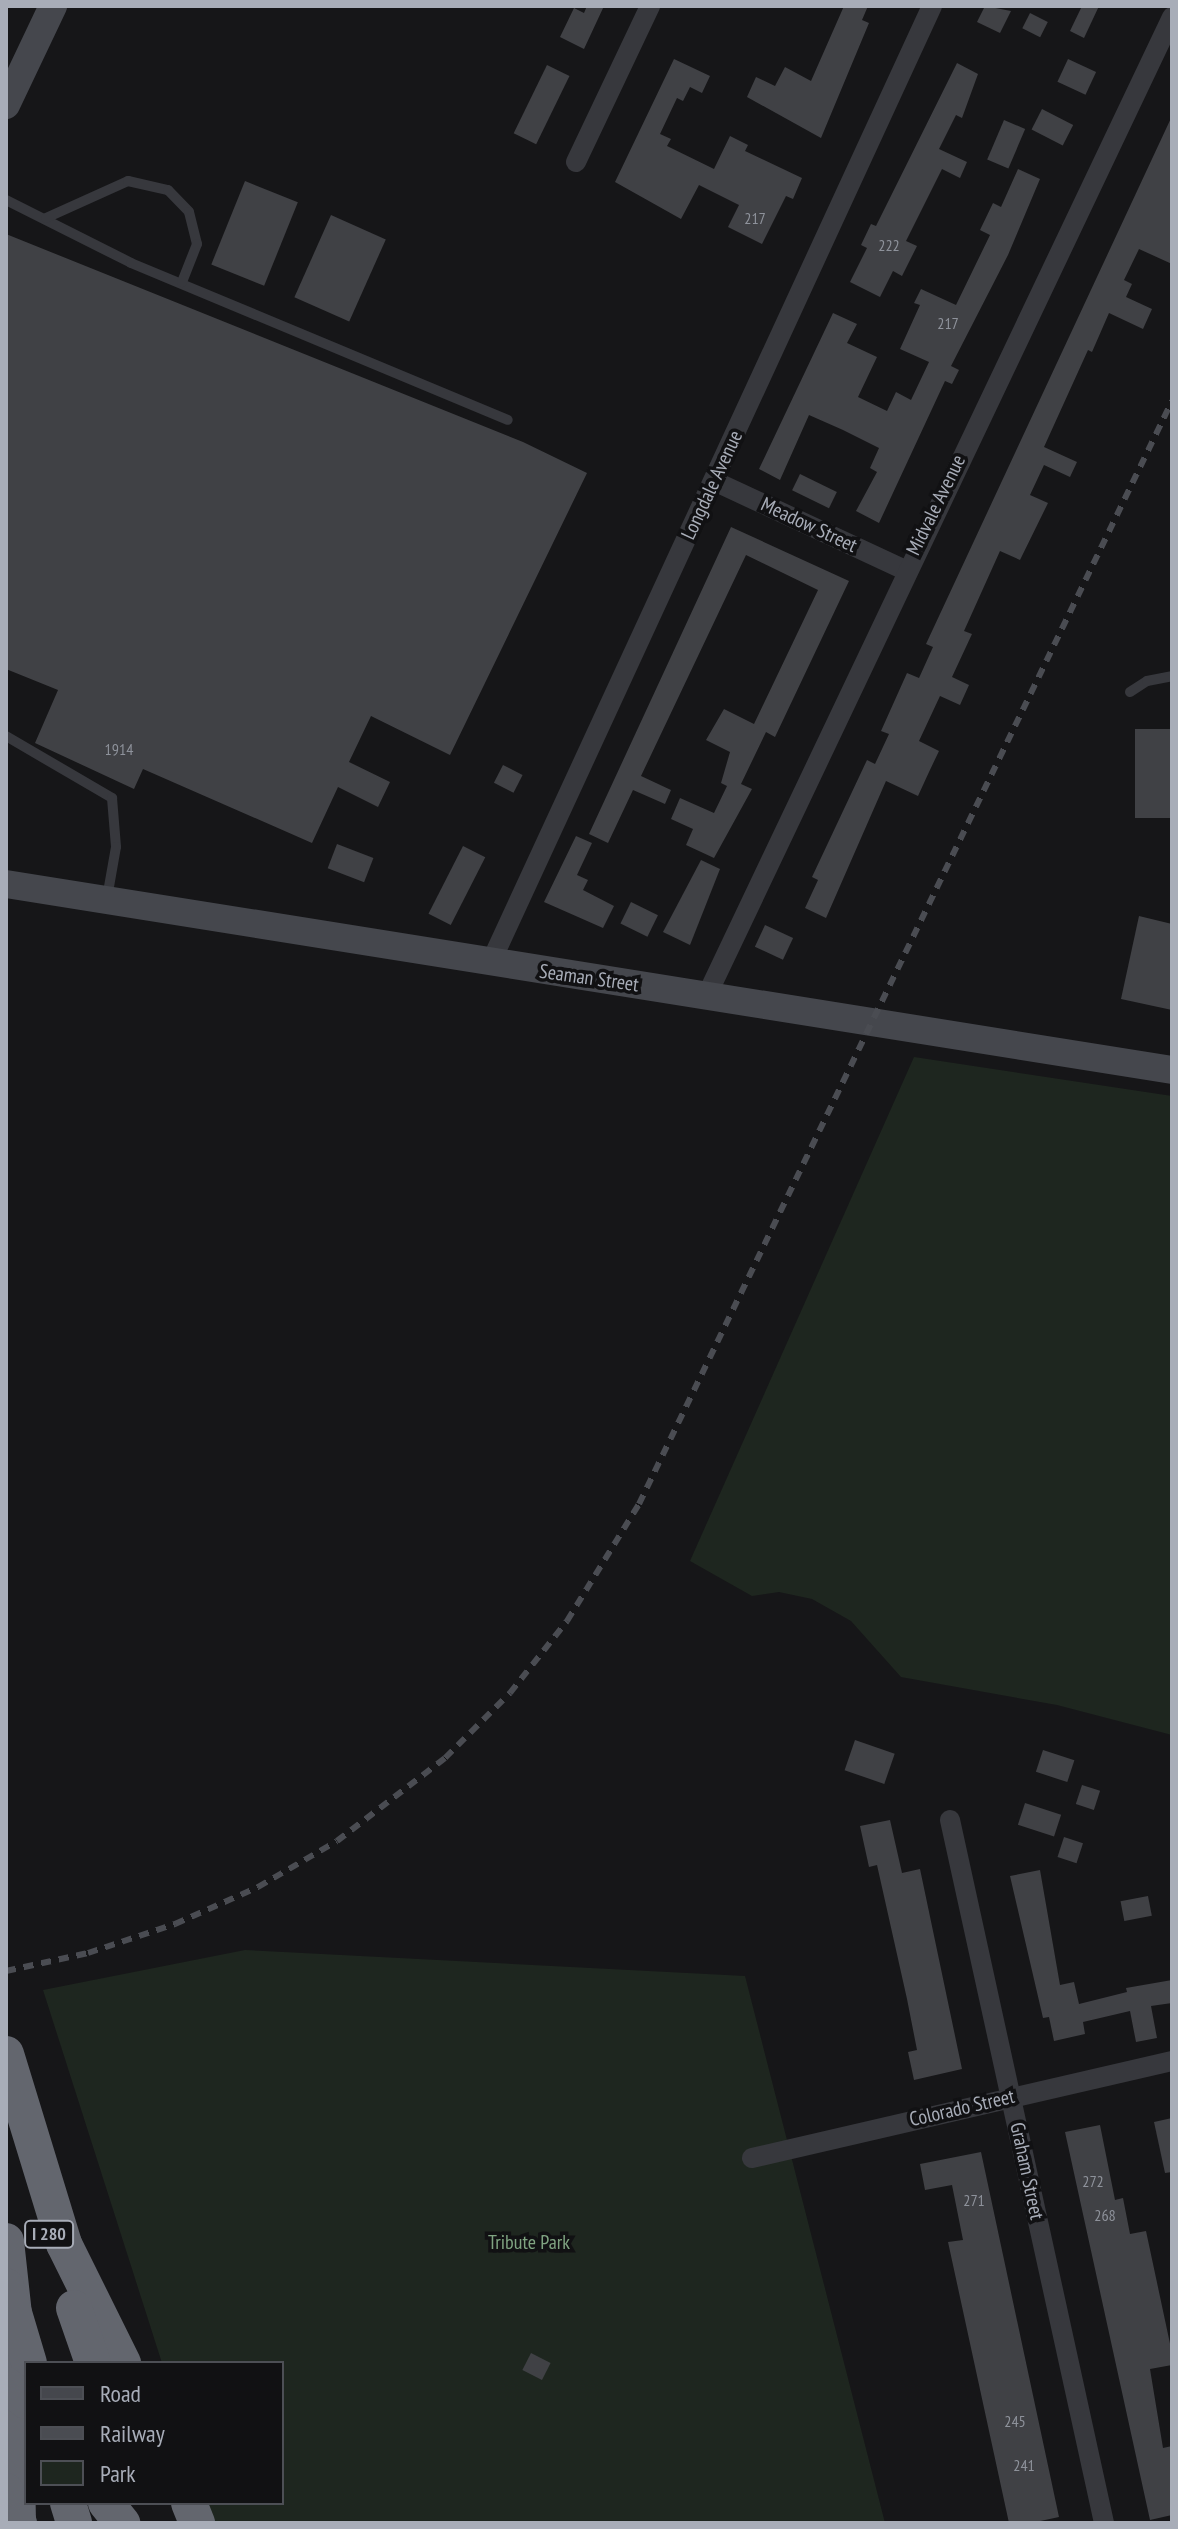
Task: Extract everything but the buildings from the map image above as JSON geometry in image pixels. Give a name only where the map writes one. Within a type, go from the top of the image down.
[{"type":"highway","points":[[6,2054],[64,2244],[122,2361]]},
{"type":"highway","name":"I 280","points":[[6,2106],[92,2361]]},
{"type":"highway","points":[[6,2241],[15,2330],[19,2523]]},
{"type":"highway","points":[[6,2286],[28,2361]]},
{"type":"highway","points":[[6,2385],[24,2399]]},
{"type":"highway","points":[[6,2491],[19,2523]]},
{"type":"highway","points":[[108,2505],[122,2523]]},
{"type":"street","points":[[6,105],[53,6]]},
{"type":"street","points":[[576,162],[650,6]]},
{"type":"street","name":"Longdale Avenue","points":[[490,964],[932,6]]},
{"type":"street","name":"Midvale Avenue","points":[[707,995],[905,570],[1172,17]]},
{"type":"street","name":"Meadow Street","points":[[714,481],[905,570]]},
{"type":"street","name":"Seaman Street","points":[[6,884],[490,964],[707,995],[1172,1070]]},
{"type":"street","name":"Graham Street","points":[[950,1820],[1104,2523]]},
{"type":"street","name":"Colorado Street","points":[[752,2158],[1172,2061]]},
{"type":"lane","points":[[46,218],[128,181],[168,190],[189,212],[197,244],[182,282]]},
{"type":"lane","points":[[6,200],[131,263],[508,420]]},
{"type":"lane","points":[[1130,692],[1147,681],[1172,676]]},
{"type":"lane","points":[[6,736],[112,798],[116,847],[107,900]]},
{"type":"green space","points":[[914,1057],[1172,1096],[1172,1735],[1057,1705],[901,1677],[851,1621],[812,1599],[779,1592],[752,1596],[690,1561]]},
{"type":"green space","name":"Tribute Park","points":[[245,1950],[745,1976],[885,2523],[214,2523],[208,2505],[284,2505],[284,2361],[161,2361],[43,1990]]},
{"type":"railway","points":[[6,1971],[88,1953],[175,1924],[258,1887],[337,1841],[445,1758],[510,1693],[567,1621],[639,1504],[1172,401]]}]
